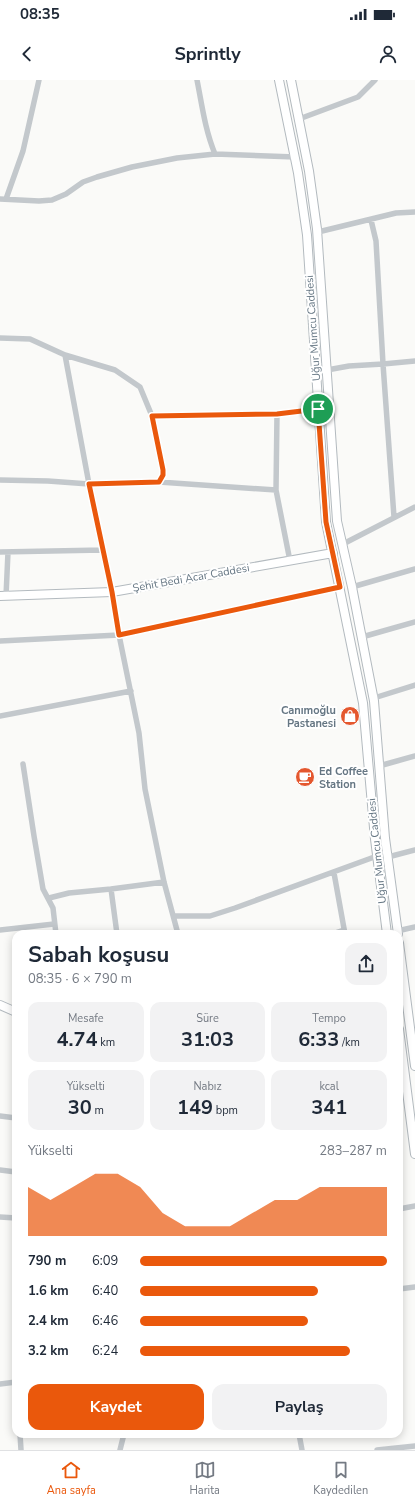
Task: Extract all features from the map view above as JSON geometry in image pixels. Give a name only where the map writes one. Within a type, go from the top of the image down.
[{"type":"street","points":[[39,80],[23,151],[3,199],[39,201],[52,200],[66,194],[83,182],[132,167],[177,158],[215,154],[295,157]]},
{"type":"street","points":[[197,80],[206,125],[215,154]]},
{"type":"street","name":"Uğur Mumcu Caddesi","points":[[279,80],[295,157],[307,235],[326,522],[363,703],[377,856],[386,930]]},
{"type":"street","name":"Uğur Mumcu Caddesi","points":[[291,80],[309,171],[318,232],[337,521],[374,698],[388,857],[398,930]]},
{"type":"street","points":[[299,119],[358,97],[375,80]]},
{"type":"street","points":[[318,232],[396,214],[415,212]]},
{"type":"street","points":[[370,220],[376,240],[394,517]]},
{"type":"street","points":[[0,338],[30,339],[65,355],[115,370],[140,387],[152,416],[163,470],[163,475],[159,482]]},
{"type":"street","points":[[65,355],[89,484],[112,592],[119,635],[139,733],[145,789],[164,882],[177,930]]},
{"type":"street","points":[[327,370],[349,366],[415,361]]},
{"type":"street","points":[[152,416],[277,414],[318,409]]},
{"type":"street","points":[[277,414],[276,490],[290,561]]},
{"type":"street","points":[[0,480],[89,484],[159,482],[276,490]]},
{"type":"street","points":[[342,544],[394,517],[415,508]]},
{"type":"street","points":[[0,552],[103,550]]},
{"type":"street","points":[[3,596],[8,552]]},
{"type":"street","name":"Şehit Bedi Acar Caddesi","points":[[3,596],[112,592],[333,552]]},
{"type":"street","points":[[352,587],[415,569]]},
{"type":"street","points":[[0,640],[119,635],[340,587]]},
{"type":"street","points":[[362,637],[415,622]]},
{"type":"street","points":[[374,698],[415,685]]},
{"type":"street","points":[[0,716],[131,691]]},
{"type":"street","points":[[368,767],[379,766],[415,756]]},
{"type":"street","points":[[23,764],[43,889],[53,908],[55,930]]},
{"type":"street","points":[[388,857],[415,850]]},
{"type":"street","points":[[174,916],[210,916],[334,873],[377,856]]},
{"type":"street","points":[[334,873],[345,930]]},
{"type":"street","points":[[49,898],[69,893],[164,882]]},
{"type":"street","points":[[111,889],[116,930]]},
{"type":"street","points":[[0,930],[54,924]]},
{"type":"street","points":[[403,931],[415,927]]},
{"type":"street","points":[[403,968],[412,1025],[415,1066]]},
{"type":"street","points":[[0,1005],[12,1010]]},
{"type":"street","points":[[403,1062],[415,1154]]},
{"type":"street","points":[[0,1116],[12,1118]]},
{"type":"street","points":[[0,1170],[12,1172]]},
{"type":"street","points":[[403,1208],[415,1206]]},
{"type":"street","points":[[0,1217],[12,1218]]},
{"type":"street","points":[[403,1288],[415,1286]]},
{"type":"street","points":[[0,1384],[12,1382]]},
{"type":"street","points":[[20,1438],[21,1450]]},
{"type":"street","points":[[120,1450],[123,1438]]},
{"type":"street","points":[[300,1438],[302,1450]]},
{"type":"street","points":[[377,1450],[401,1449],[415,1446]]},
{"type":"place","name":"Canımoğlu Pastanesi","points":[[350,716]]},
{"type":"place","name":"Ed Coffee Station","points":[[305,777]]},
{"type":"route","points":[[318,409],[326,522],[340,587],[119,635],[112,592],[89,484],[159,482],[163,475],[163,470],[152,416],[277,414],[318,409]]}]
